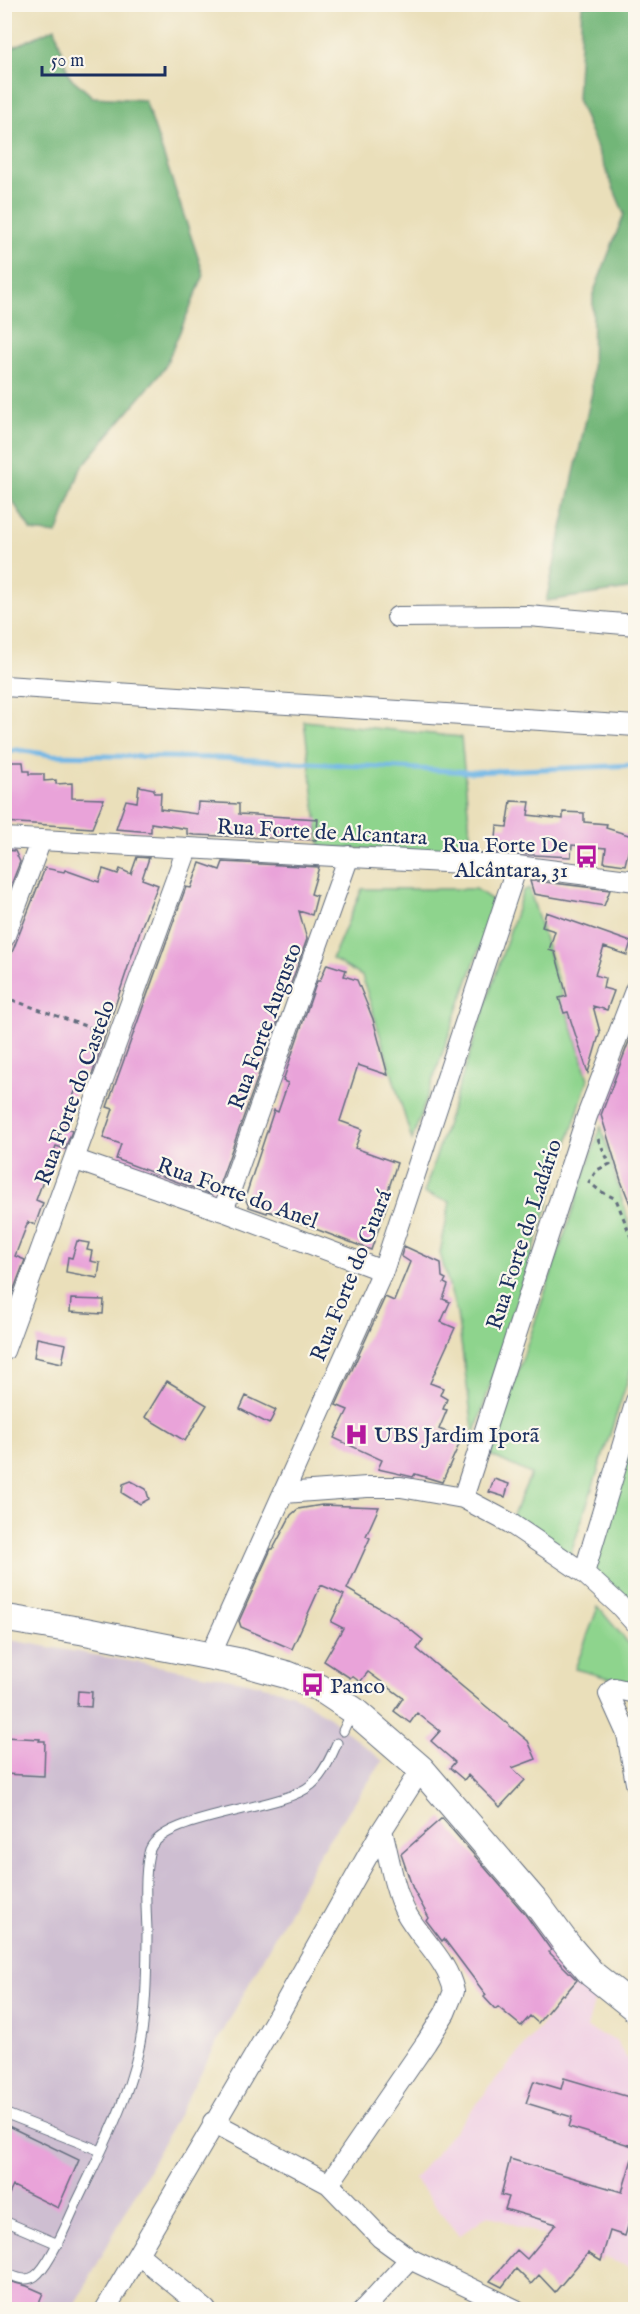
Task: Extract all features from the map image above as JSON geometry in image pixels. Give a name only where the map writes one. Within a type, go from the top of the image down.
[{"type":"main road","points":[[4,1618],[210,1656],[288,1675],[320,1688],[348,1721],[421,1769],[537,1904],[567,1946],[592,1974],[614,1994],[636,2009]]},
{"type":"street","points":[[397,617],[528,616],[636,625]]},
{"type":"street","points":[[4,686],[636,726]]},
{"type":"street","name":"Rua Forte de Alcantara","points":[[4,838],[517,866],[636,881]]},
{"type":"street","points":[[4,938],[41,840]]},
{"type":"street","name":"Rua Forte do Castelo","points":[[4,1351],[76,1160],[188,849]]},
{"type":"street","name":"Rua Forte Augusto","points":[[223,1211],[349,856]]},
{"type":"street","name":"Rua Forte do Guará","points":[[210,1656],[383,1271],[517,866]]},
{"type":"street","name":"Rua Forte do Ladário","points":[[463,1498],[587,1116],[636,988]]},
{"type":"street","name":"Rua Forte do Anel","points":[[76,1160],[223,1211],[383,1271]]},
{"type":"street","points":[[584,1573],[636,1401]]},
{"type":"street","points":[[284,1493],[401,1487],[463,1498],[510,1523],[584,1573],[636,1624]]},
{"type":"street","points":[[636,1693],[614,1688],[609,1694],[627,1734],[636,1783]]},
{"type":"street","points":[[105,2310],[213,2122],[280,2012],[382,1830],[421,1769]]},
{"type":"street","points":[[329,2184],[426,2043],[445,2013],[454,1991],[448,1972],[404,1910],[382,1830]]},
{"type":"street","points":[[213,2122],[329,2184],[381,2238],[410,2259],[516,2310]]},
{"type":"street","points":[[138,2254],[206,2310]]},
{"type":"street","points":[[363,2310],[410,2259]]},
{"type":"lane","points":[[4,2272],[17,2278],[28,2279],[36,2276],[58,2244],[118,2113],[143,2027],[147,1974],[147,1879],[149,1852],[153,1842],[161,1835],[191,1823],[293,1794],[311,1786],[322,1773],[337,1743]]},
{"type":"lane","points":[[4,2113],[101,2151]]},
{"type":"lane","points":[[4,2221],[58,2244]]},
{"type":"path","points":[[4,997],[119,1038]]},
{"type":"path","points":[[587,1116],[610,1164],[597,1170],[590,1182],[600,1191],[616,1199],[636,1250]]},
{"type":"shaded area","name":"Panco","points":[[4,1639],[248,1682],[291,1693],[329,1717],[383,1761],[322,1849],[73,2309],[5,2309]]},
{"type":"shaded area","points":[[578,1981],[595,1999],[587,2028],[616,2041],[628,2060],[635,2055],[635,2269],[488,2215],[459,2236],[414,2179]]},
{"type":"green space","points":[[582,5],[635,5],[635,588],[546,601],[592,392],[593,294],[624,214],[577,99]]},
{"type":"green space","points":[[55,28],[69,76],[93,97],[145,100],[204,275],[164,369],[81,468],[57,534],[31,531],[4,487],[5,51]]},
{"type":"green space","points":[[304,721],[461,737],[472,853],[320,847]]},
{"type":"green space","points":[[529,888],[588,1079],[474,1436],[457,1314],[440,1253],[450,1202],[424,1193],[523,891]]},
{"type":"green space","points":[[362,889],[476,889],[492,900],[493,909],[412,1140],[362,976],[332,959]]},
{"type":"green space","points":[[601,1126],[635,1245],[635,1358],[569,1559],[511,1519],[531,1474],[490,1455]]},
{"type":"green space","points":[[635,1432],[635,1617],[589,1573]]},
{"type":"green space","points":[[598,1607],[635,1651],[635,1685],[575,1669]]},
{"type":"building","points":[[4,762],[23,762],[24,771],[29,771],[29,774],[44,774],[44,781],[56,780],[56,784],[72,783],[72,798],[104,799],[92,828],[4,822]]},
{"type":"building","points":[[139,786],[154,789],[154,793],[161,793],[160,809],[197,814],[198,802],[239,804],[239,814],[318,819],[316,840],[195,835],[187,834],[187,829],[151,823],[151,832],[116,829],[126,800],[137,802]]},
{"type":"building","points":[[511,801],[530,802],[528,815],[563,819],[563,812],[584,813],[584,822],[607,824],[606,828],[632,836],[625,865],[604,862],[606,848],[572,845],[571,857],[495,853],[497,826],[507,827]]},
{"type":"building","points":[[4,850],[15,851],[20,862],[4,903]]},
{"type":"building","points":[[137,857],[149,858],[142,879],[158,885],[141,928],[92,1075],[83,1071],[71,1102],[73,1102],[64,1128],[72,1131],[65,1149],[56,1146],[36,1200],[43,1203],[35,1225],[28,1222],[15,1256],[25,1260],[4,1315],[4,973],[45,868],[64,872],[65,870],[99,882],[103,869],[118,874],[120,869],[131,874]]},
{"type":"building","points":[[223,862],[319,867],[311,894],[317,896],[312,915],[299,911],[307,939],[288,992],[277,987],[267,1014],[279,1018],[217,1191],[210,1194],[116,1159],[121,1144],[103,1138],[113,1109],[107,1107],[186,887],[191,888],[200,863],[220,870]]},
{"type":"building","points":[[530,881],[610,890],[604,906],[534,894]]},
{"type":"building","points":[[546,912],[631,942],[627,955],[604,947],[595,975],[605,978],[603,988],[614,991],[607,1010],[593,1006],[600,1032],[588,1073],[568,1012],[564,1013],[559,998],[567,996],[555,952],[549,950],[555,931],[542,927]]},
{"type":"building","points":[[327,964],[346,970],[344,976],[357,980],[373,1019],[388,1075],[358,1065],[340,1121],[362,1129],[355,1148],[397,1163],[385,1200],[388,1202],[371,1250],[268,1211],[267,1213],[249,1207],[245,1198],[274,1110],[278,1112],[288,1083],[283,1081],[317,981],[320,981]]},
{"type":"building","points":[[636,1023],[636,1213],[634,1214],[621,1181],[601,1115]]},
{"type":"building","points":[[77,1241],[89,1243],[87,1250],[92,1251],[90,1261],[100,1263],[98,1278],[66,1272],[68,1257],[72,1258]]},
{"type":"building","points":[[404,1246],[441,1263],[442,1277],[446,1279],[444,1283],[448,1285],[443,1299],[450,1302],[441,1322],[455,1328],[430,1383],[443,1388],[440,1395],[447,1399],[443,1409],[447,1410],[439,1429],[462,1438],[442,1482],[415,1474],[413,1477],[378,1469],[382,1460],[334,1438],[348,1410],[336,1405],[385,1297],[394,1301],[410,1262],[401,1256]]},
{"type":"building","points":[[71,1299],[104,1300],[103,1314],[70,1312]]},
{"type":"building","points":[[37,1338],[66,1344],[62,1363],[34,1357]]},
{"type":"building","points":[[167,1381],[207,1405],[185,1441],[145,1417]]},
{"type":"building","points":[[246,1396],[276,1410],[269,1424],[240,1409]]},
{"type":"building","points":[[494,1479],[509,1484],[505,1497],[489,1492]]},
{"type":"building","points":[[131,1481],[146,1489],[149,1499],[140,1504],[122,1493],[123,1484]]},
{"type":"building","points":[[322,1505],[379,1507],[366,1536],[370,1538],[347,1589],[395,1617],[423,1640],[417,1649],[528,1741],[536,1759],[512,1768],[525,1780],[500,1807],[468,1775],[464,1780],[450,1768],[455,1762],[431,1741],[440,1731],[417,1713],[410,1723],[394,1711],[403,1698],[368,1672],[360,1682],[324,1661],[343,1628],[331,1622],[344,1595],[321,1585],[292,1649],[241,1627],[239,1621],[271,1549],[291,1515],[298,1509]]},
{"type":"building","points":[[78,1691],[92,1692],[91,1707],[77,1706]]},
{"type":"building","points":[[4,1737],[45,1741],[44,1776],[4,1774]]},
{"type":"building","points":[[442,1818],[525,1914],[551,1950],[549,1952],[577,1980],[538,2023],[530,2016],[521,2026],[498,2007],[495,2009],[484,1997],[486,1995],[444,1939],[442,1941],[426,1920],[429,1918],[413,1889],[401,1854]]},
{"type":"building","points":[[564,2078],[636,2099],[636,2147],[569,2127],[572,2117],[526,2103],[534,2081],[561,2089]]},
{"type":"building","points":[[4,2124],[79,2160],[58,2208],[13,2186],[4,2205]]},
{"type":"building","points":[[510,2159],[622,2192],[632,2159],[636,2159],[636,2200],[625,2236],[610,2231],[601,2261],[588,2253],[555,2292],[539,2275],[531,2284],[516,2269],[502,2287],[490,2281],[517,2250],[527,2259],[556,2224],[505,2209],[509,2197],[501,2195]]},
{"type":"building","points":[[4,2280],[43,2293],[36,2310],[4,2310]]},
{"type":"waterway","points":[[4,753],[17,750],[52,755],[218,758],[471,772],[636,765]]},
{"type":"place","name":"Rua Forte De Alcântara, 31","points":[[586,857]]},
{"type":"place","name":"UBS Jardim Iporã","points":[[356,1434]]},
{"type":"place","name":"Panco","points":[[312,1685]]}]
